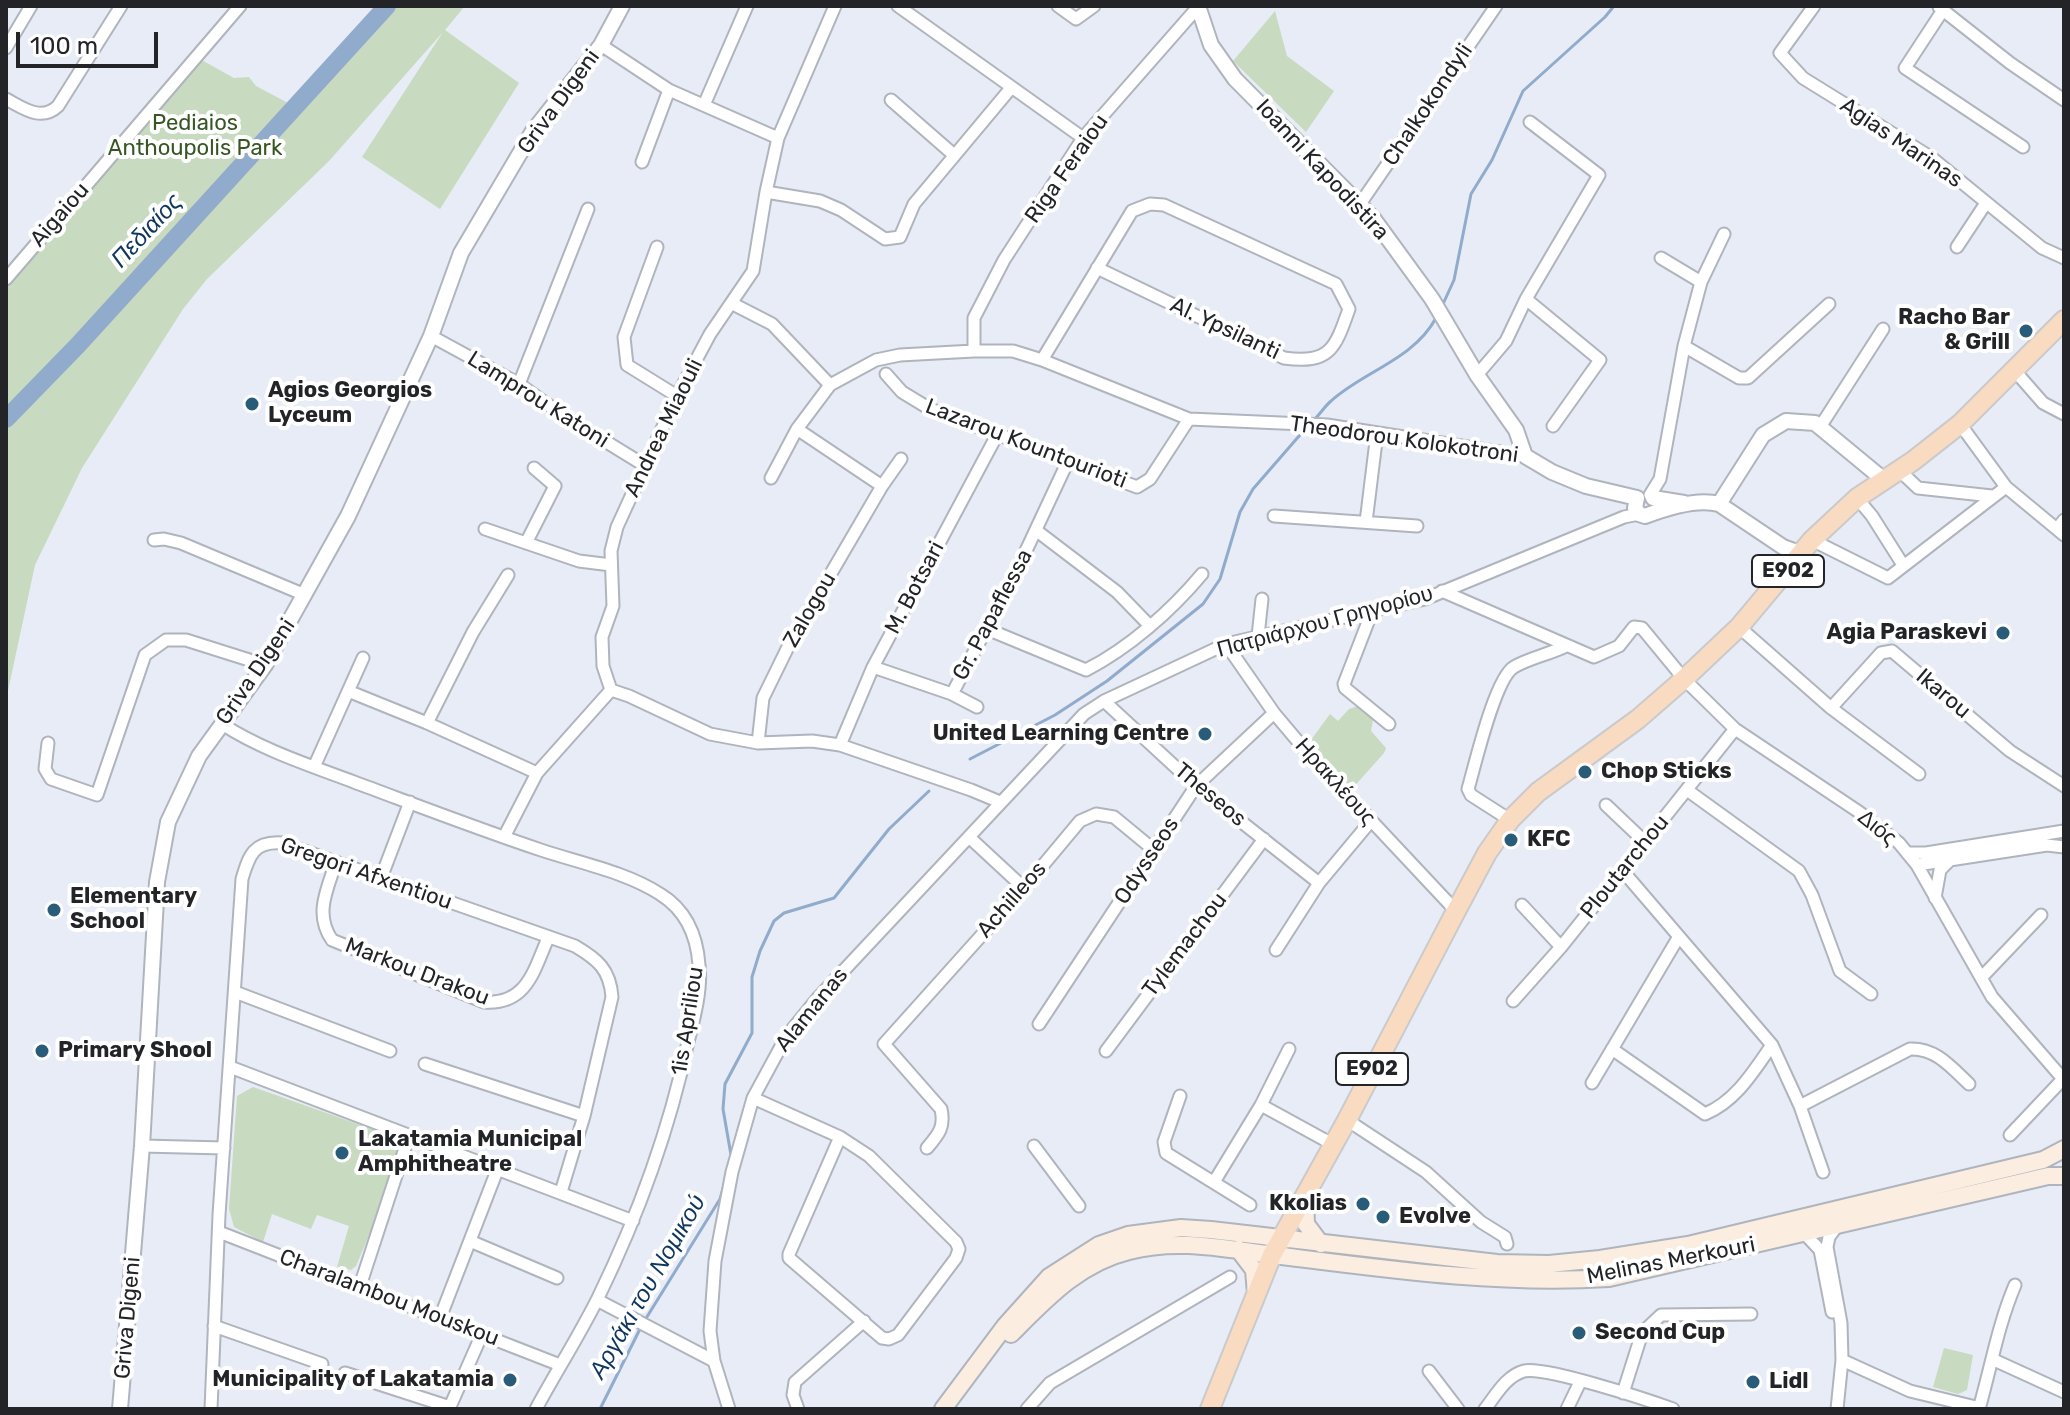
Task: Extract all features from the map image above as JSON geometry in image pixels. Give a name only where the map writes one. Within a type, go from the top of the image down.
[{"type":"main road","name":"E902","points":[[1210,1409],[1277,1247],[1487,853],[1510,820],[1538,792],[1638,719],[1684,679],[1739,627],[1807,547],[1857,498],[1960,424],[2064,320]]},
{"type":"main road","name":"Melinas Merkouri","points":[[1277,1247],[1321,1244],[1497,1263],[1549,1264],[1600,1259],[1688,1245],[2043,1160],[2064,1149]]},
{"type":"main road","name":"Melinas Merkouri","points":[[1277,1247],[1494,1280],[1551,1282],[1609,1278],[2048,1176],[2064,1176]]},
{"type":"main road","points":[[1305,1197],[1306,1224],[1321,1244]]},
{"type":"main road","points":[[943,1409],[1005,1326],[1049,1277],[1099,1245],[1141,1233],[1181,1228],[1277,1247]]},
{"type":"main road","points":[[955,1409],[1011,1335],[1057,1288],[1079,1272],[1128,1251],[1154,1246],[1180,1243],[1238,1249],[1277,1247]]},
{"type":"main road","points":[[1238,1249],[1254,1270],[1256,1294]]},
{"type":"street","points":[[6,48],[31,6]]},
{"type":"street","points":[[6,99],[31,112],[42,115],[51,112],[121,6]]},
{"type":"street","name":"Aigaiou","points":[[6,279],[240,6]]},
{"type":"street","name":"Griva Digeni","points":[[120,1409],[142,1146],[154,928],[164,841],[177,799],[199,756],[265,665],[348,516],[431,336],[461,253],[533,131],[601,45],[622,6]]},
{"type":"street","points":[[704,105],[747,6]]},
{"type":"street","name":"Andrea Miaouli","points":[[611,690],[603,666],[602,637],[613,606],[611,565],[617,527],[677,396],[710,334],[753,271],[778,138],[835,6]]},
{"type":"street","points":[[898,6],[1083,138]]},
{"type":"street","points":[[1058,6],[1076,19],[1094,6]]},
{"type":"street","name":"Ioanni Kapodistira","points":[[1198,6],[1211,45],[1235,79],[1373,218],[1432,299],[1477,375],[1516,430],[1525,456]]},
{"type":"street","name":"Riga Feraiou","points":[[974,351],[974,318],[1004,260],[1083,138],[1198,6]]},
{"type":"street","name":"Chalkokondyli","points":[[1360,204],[1496,6]]},
{"type":"street","name":"Agias Marinas","points":[[1814,6],[1780,53],[1803,78],[1932,158],[2042,248],[2064,258]]},
{"type":"street","points":[[2023,147],[1905,68],[1941,8],[2010,63],[2064,100]]},
{"type":"street","points":[[601,45],[669,90],[778,138]]},
{"type":"street","points":[[766,192],[820,201],[841,210],[885,239],[900,237],[914,204],[1011,88]]},
{"type":"street","points":[[642,162],[669,90]]},
{"type":"street","points":[[891,100],[954,155]]},
{"type":"street","points":[[1477,375],[1506,341],[1526,299],[1599,175],[1530,122]]},
{"type":"street","points":[[1957,247],[1986,203]]},
{"type":"street","name":"Al. Ypsilanti","points":[[1150,204],[1164,205],[1336,284],[1349,309],[1339,339],[1326,356],[1307,361],[1284,358],[1097,268],[1132,211],[1150,204]]},
{"type":"street","points":[[519,384],[588,209]]},
{"type":"street","points":[[1647,503],[1660,479],[1684,346],[1701,282],[1724,234]]},
{"type":"street","points":[[657,247],[624,337],[627,365],[677,396]]},
{"type":"street","points":[[1661,258],[1701,282]]},
{"type":"street","points":[[1042,360],[1097,268]]},
{"type":"street","points":[[1526,299],[1600,360],[1553,426]]},
{"type":"street","points":[[733,304],[772,324],[830,385],[797,429],[771,478]]},
{"type":"street","points":[[1684,346],[1739,378],[1748,378],[1829,304]]},
{"type":"street","points":[[1820,427],[1883,329]]},
{"type":"street","name":"Lamprou Katoni","points":[[431,336],[519,384],[644,465]]},
{"type":"street","name":"Theodorou Kolokotroni","points":[[830,385],[876,360],[900,355],[1013,351],[1189,419],[1327,425],[1525,456],[1552,472],[1586,486],[1647,503],[1719,504]]},
{"type":"street","points":[[2015,371],[2043,403],[2064,414]]},
{"type":"street","name":"Lazarou Kountourioti","points":[[886,374],[902,392],[930,409],[1137,487],[1150,479],[1189,419]]},
{"type":"street","points":[[1992,496],[1918,488],[1892,475],[1815,423],[1786,421],[1763,435],[1719,504],[1783,547],[1807,547],[1888,578],[2006,487]]},
{"type":"street","points":[[1960,424],[2006,487],[2062,528]]},
{"type":"street","points":[[797,429],[882,486]]},
{"type":"street","points":[[1366,522],[1377,433]]},
{"type":"street","name":"M. Botsari","points":[[840,745],[873,667],[997,435]]},
{"type":"street","name":"Zalogou","points":[[758,743],[763,698],[788,647],[901,459]]},
{"type":"street","name":"Gr. Papaflessa","points":[[873,667],[952,694],[1037,531],[1068,461]]},
{"type":"street","points":[[526,543],[555,486],[534,468]]},
{"type":"street","points":[[1857,498],[1903,565]]},
{"type":"street","name":"Πατριάρχου Γρηγορίου","points":[[1000,802],[1084,714],[1104,701],[1226,644],[1425,599],[1624,517],[1647,503]]},
{"type":"street","points":[[1274,516],[1417,526]]},
{"type":"street","points":[[485,529],[579,561],[611,565]]},
{"type":"street","points":[[1037,531],[1117,592],[1149,625]]},
{"type":"street","points":[[154,540],[181,543],[305,595]]},
{"type":"street","points":[[987,629],[1086,670],[1110,658],[1186,594],[1202,574]]},
{"type":"street","points":[[427,723],[473,632],[508,575]]},
{"type":"street","points":[[1442,591],[1566,646]]},
{"type":"street","points":[[1258,636],[1262,599]]},
{"type":"street","points":[[1373,609],[1344,684],[1389,724]]},
{"type":"street","name":"Διός","points":[[1566,646],[1594,657],[1619,646],[1637,626],[1642,628],[1684,679],[1735,729],[1890,835],[1917,865],[1992,997],[2064,1079]]},
{"type":"street","points":[[1739,627],[1831,708],[1919,774]]},
{"type":"street","points":[[48,743],[45,769],[51,779],[97,795],[145,655],[166,640],[186,640],[265,665]]},
{"type":"street","name":"Ηρακλέους","points":[[1226,644],[1274,713],[1370,822],[1456,911]]},
{"type":"street","points":[[1510,820],[1471,795],[1468,789],[1497,693],[1503,676],[1514,667],[1566,646]]},
{"type":"street","name":"Ikarou","points":[[1831,708],[1881,653],[1892,651],[2010,751],[2064,786]]},
{"type":"street","points":[[314,767],[363,658]]},
{"type":"street","points":[[504,837],[537,773],[611,690],[710,734],[758,743],[812,741],[840,745],[1000,802]]},
{"type":"street","points":[[348,691],[537,773]]},
{"type":"street","points":[[952,694],[977,707]]},
{"type":"street","name":"Theseos","points":[[1104,701],[1196,786],[1319,883]]},
{"type":"street","name":"Odysseos","points":[[1039,1024],[1196,786],[1274,713]]},
{"type":"street","name":"1is Apriliou","points":[[222,724],[242,737],[314,767],[633,881],[661,894],[689,924],[700,969],[692,1025],[666,1133],[633,1221],[597,1300],[536,1409]]},
{"type":"street","name":"Ploutarchou","points":[[1513,1001],[1561,947],[1735,729]]},
{"type":"street","points":[[1687,790],[1799,871],[1812,895],[1840,971],[1871,994]]},
{"type":"street","points":[[381,878],[410,802]]},
{"type":"street","name":"Alamanas","points":[[729,1409],[714,1361],[710,1331],[715,1261],[732,1172],[753,1098],[794,1027],[1000,802]]},
{"type":"street","points":[[1606,805],[1645,842]]},
{"type":"street","name":"Achilleos","points":[[927,1148],[944,1123],[941,1109],[884,1044],[1080,821],[1096,814],[1114,817],[1154,850]]},
{"type":"street","points":[[1276,950],[1319,883],[1370,822]]},
{"type":"street","points":[[1907,853],[1926,853],[2064,831]]},
{"type":"street","points":[[969,837],[1024,888]]},
{"type":"street","name":"Tylemachou","points":[[1106,1051],[1264,839]]},
{"type":"street","name":"Gregori Afxentiou","points":[[211,1409],[242,879],[248,858],[259,846],[269,842],[282,843],[575,946],[596,958],[611,981],[612,997],[584,1116],[561,1192]]},
{"type":"street","points":[[1917,865],[2047,845],[2064,847]]},
{"type":"street","points":[[1935,898],[1940,870],[1949,860]]},
{"type":"street","name":"Markou Drakou","points":[[336,862],[321,915],[324,929],[332,940],[484,1002],[500,1003],[516,995],[528,983],[548,938]]},
{"type":"street","points":[[1622,870],[1772,1045],[1800,1106],[1823,1172]]},
{"type":"street","points":[[1522,905],[1561,947]]},
{"type":"street","points":[[1981,978],[2041,915]]},
{"type":"street","points":[[1592,1083],[1678,938]]},
{"type":"street","points":[[235,992],[390,1051]]},
{"type":"street","points":[[1612,1049],[1705,1114],[1722,1107],[1743,1085],[1772,1045]]},
{"type":"street","points":[[1214,1182],[1261,1105],[1289,1049]]},
{"type":"street","points":[[1800,1106],[1910,1049],[1921,1049],[1939,1057],[1969,1084]]},
{"type":"street","points":[[425,1064],[584,1116]]},
{"type":"street","points":[[230,1067],[633,1221]]},
{"type":"street","points":[[2010,1135],[2064,1079]]},
{"type":"street","points":[[1180,1096],[1163,1148],[1166,1153],[1250,1205]]},
{"type":"street","points":[[753,1098],[840,1137],[869,1156],[956,1242],[959,1249],[956,1258],[898,1335],[889,1339],[882,1338],[793,1263],[789,1254],[840,1137]]},
{"type":"street","points":[[1261,1105],[1334,1145]]},
{"type":"street","points":[[1347,1120],[1426,1172],[1481,1222],[1505,1237],[1507,1244]]},
{"type":"street","points":[[360,1286],[409,1136]]},
{"type":"street","points":[[142,1146],[224,1148]]},
{"type":"street","points":[[1034,1146],[1079,1206]]},
{"type":"street","points":[[440,1318],[498,1168]]},
{"type":"street","points":[[1837,1226],[1829,1237],[1827,1247],[1841,1323],[1842,1360],[1837,1409]]},
{"type":"street","name":"Charalambou Mouskou","points":[[219,1232],[560,1365]]},
{"type":"street","points":[[1804,1233],[1820,1250],[1842,1360]]},
{"type":"street","points":[[470,1241],[557,1278]]},
{"type":"street","points":[[1027,1409],[1050,1383],[1230,1277]]},
{"type":"street","points":[[1842,1360],[1910,1391],[1980,1408],[1994,1360],[2001,1317],[2015,1285]]},
{"type":"street","points":[[597,1300],[714,1361]]},
{"type":"street","points":[[1623,1393],[1642,1333],[1661,1315],[1751,1314]]},
{"type":"street","points":[[798,1409],[793,1395],[795,1382],[864,1321]]},
{"type":"street","points":[[214,1326],[322,1364]]},
{"type":"street","points":[[345,1373],[450,1408],[482,1334]]},
{"type":"street","points":[[1994,1360],[2064,1392]]},
{"type":"street","points":[[1429,1371],[1458,1409]]},
{"type":"street","points":[[1485,1409],[1506,1381],[1524,1371],[1547,1371],[1673,1409]]},
{"type":"street","points":[[1567,1409],[1580,1382]]},
{"type":"green space","name":"Pediaios Anthoupolis Park","points":[[376,6],[465,6],[445,30],[519,83],[440,209],[362,157],[443,32],[329,161],[207,279],[183,309],[82,468],[35,565],[6,700],[6,285],[198,58],[234,78],[249,77],[256,86],[290,104]]},
{"type":"green space","points":[[1275,11],[1287,56],[1334,91],[1306,132],[1233,61]]},
{"type":"green space","points":[[1362,705],[1376,717],[1371,731],[1386,748],[1351,790],[1308,744],[1330,714],[1338,721],[1349,709]]},
{"type":"green space","points":[[253,1087],[403,1140],[387,1193],[356,1266],[351,1270],[337,1267],[349,1226],[317,1215],[311,1229],[272,1214],[263,1242],[234,1227],[229,1209],[237,1096]]},
{"type":"green space","points":[[1944,1348],[1973,1355],[1967,1390],[1958,1394],[1933,1387]]},
{"type":"waterway","name":"Πεδιαίος","points":[[6,419],[78,345],[387,6]]},
{"type":"waterway","name":"Αργάκι του Νομικού","points":[[1443,304],[1454,280],[1471,194],[1492,160],[1523,91],[1614,6]]},
{"type":"waterway","name":"Αργάκι του Νομικού","points":[[1314,420],[1344,391],[1415,344],[1436,318]]},
{"type":"waterway","name":"Αργάκι του Νομικού","points":[[970,759],[1055,715],[1107,681],[1203,604],[1220,579],[1240,512],[1253,489],[1306,428]]},
{"type":"waterway","name":"Αργάκι του Νομικού","points":[[731,1155],[723,1109],[725,1084],[752,1033],[752,977],[774,921],[784,913],[834,898],[889,829],[929,791]]},
{"type":"waterway","name":"Αργάκι του Νομικού","points":[[645,1320],[720,1199],[725,1182]]},
{"type":"waterway","name":"Αργάκι του Νομικού","points":[[600,1409],[641,1327]]},
{"type":"place","name":"Racho Bar & Grill","points":[[2026,331]]},
{"type":"place","name":"Agios Georgios Lyceum","points":[[252,404]]},
{"type":"place","name":"Agia Paraskevi","points":[[2003,633]]},
{"type":"place","name":"United Learning Centre","points":[[1205,734]]},
{"type":"place","name":"Chop Sticks","points":[[1585,772]]},
{"type":"place","name":"KFC","points":[[1511,840]]},
{"type":"place","name":"Elementary School","points":[[54,910]]},
{"type":"place","name":"Primary Shool","points":[[42,1051]]},
{"type":"place","name":"Lakatamia Municipal Amphitheatre","points":[[342,1153]]},
{"type":"place","name":"Kkolias","points":[[1363,1204]]},
{"type":"place","name":"Evolve","points":[[1383,1217]]},
{"type":"place","name":"Second Cup","points":[[1579,1333]]},
{"type":"place","name":"Municipality of Lakatamia","points":[[510,1380]]},
{"type":"place","name":"Lidl","points":[[1753,1382]]}]
